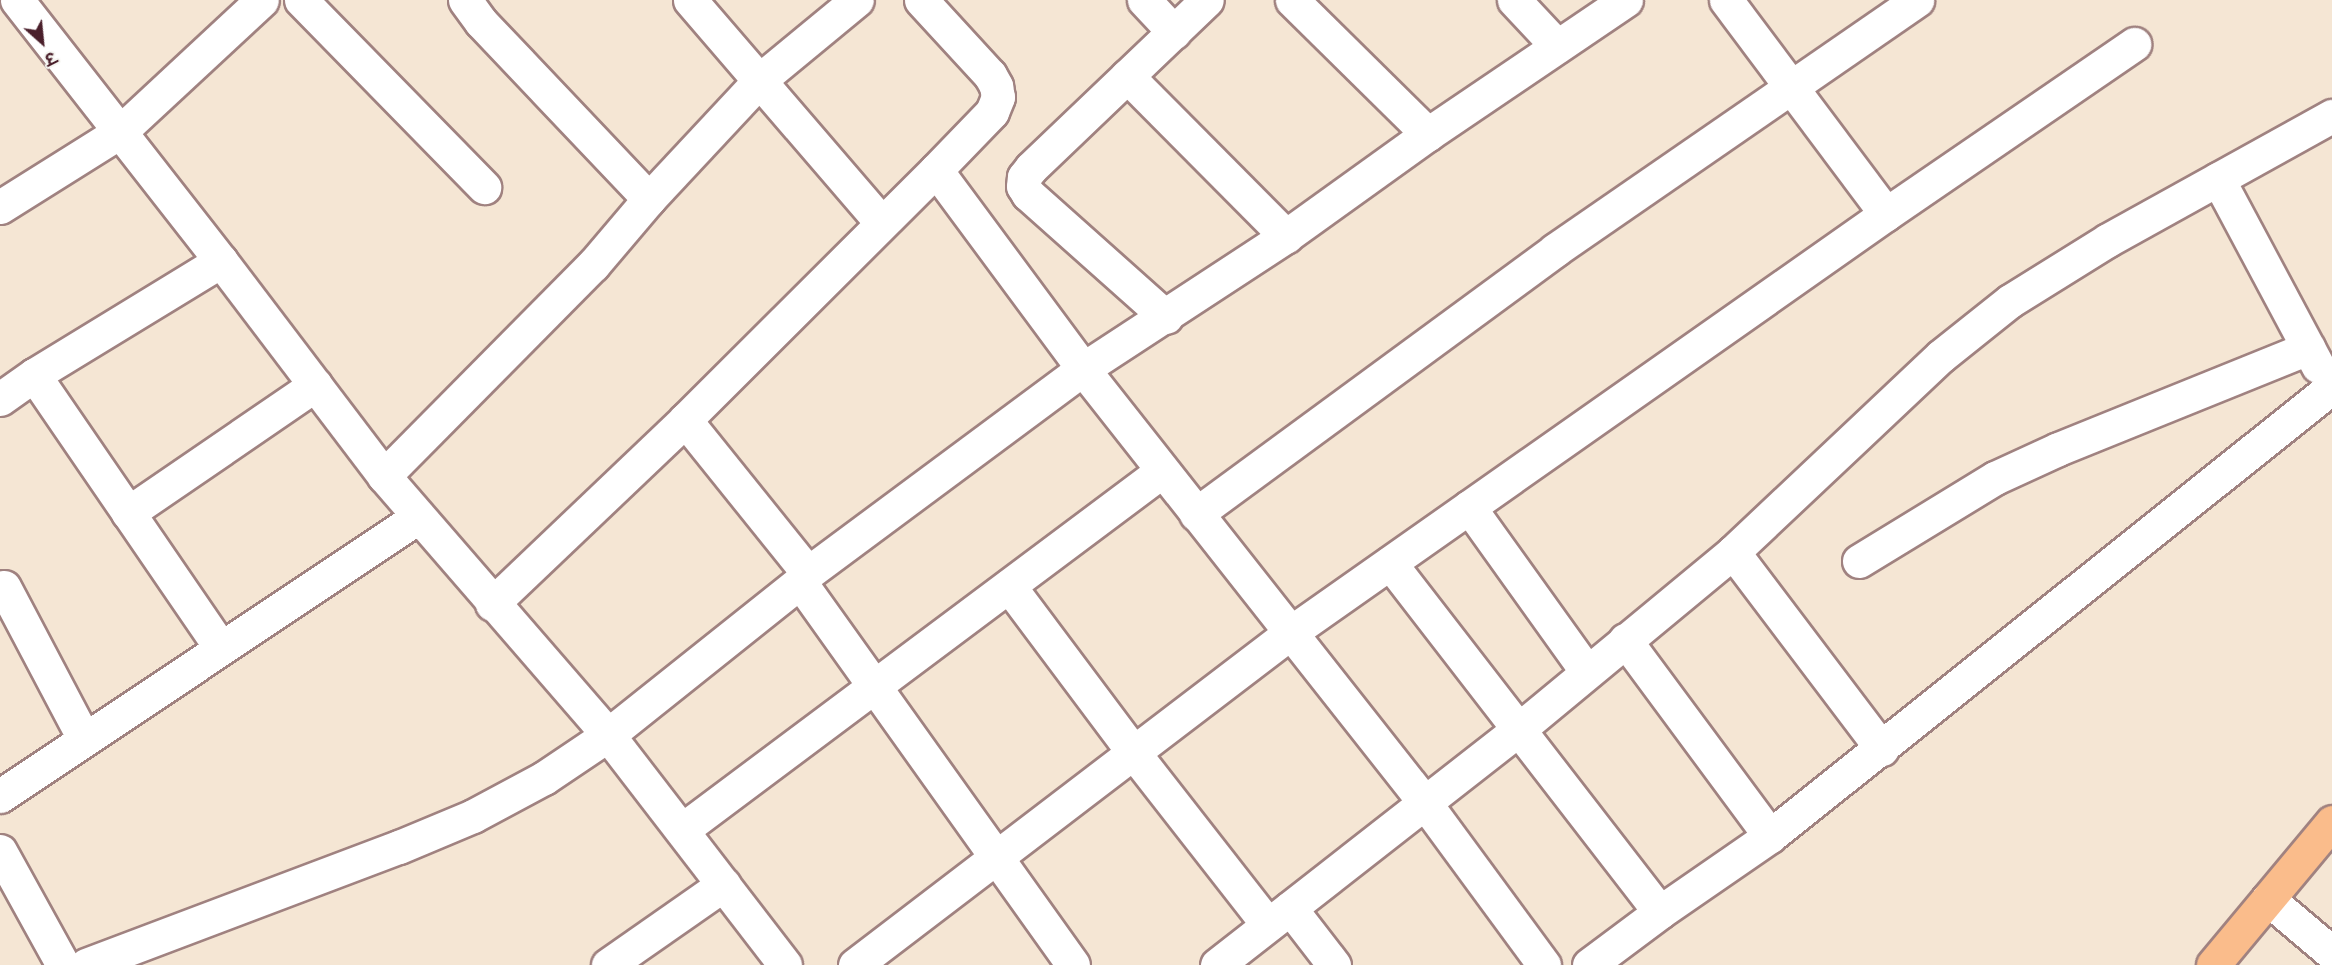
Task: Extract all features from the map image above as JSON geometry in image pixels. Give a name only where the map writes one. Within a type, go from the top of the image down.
[{"type":"main road","points":[[2213,965],[2332,822]]},
{"type":"street","points":[[17,0],[121,131],[384,476],[492,604],[608,735],[785,965]]},
{"type":"street","points":[[0,207],[121,131],[262,0]]},
{"type":"street","points":[[301,0],[484,187]]},
{"type":"street","points":[[465,0],[481,22],[649,199]]},
{"type":"street","points":[[690,0],[882,223]]},
{"type":"street","points":[[384,476],[593,265],[649,199],[760,80],[856,0]]},
{"type":"street","points":[[492,604],[685,420],[992,112],[998,97],[996,86],[990,75],[921,0]]},
{"type":"street","points":[[1144,0],[1174,32]]},
{"type":"street","points":[[1166,316],[1028,194],[1023,186],[1024,177],[1207,0]]},
{"type":"street","points":[[1292,0],[1428,134]]},
{"type":"street","points":[[1514,0],[1557,46]]},
{"type":"street","points":[[86,965],[143,955],[473,816],[544,778],[608,735],[804,578],[1083,369],[1286,236],[1428,134],[1626,0]]},
{"type":"street","points":[[1726,0],[1886,214]]},
{"type":"street","points":[[1196,514],[1555,250],[1917,0]]},
{"type":"street","points":[[855,965],[1290,633],[1886,214],[2134,44]]},
{"type":"street","points":[[1127,76],[1286,236]]},
{"type":"street","points":[[1217,965],[1518,730],[1732,552],[1941,356],[2010,301],[2108,240],[2332,116]]},
{"type":"street","points":[[936,170],[1083,369],[1425,803],[1544,965]]},
{"type":"street","points":[[1589,965],[1660,912],[1770,836],[1882,749],[2331,388],[2218,179]]},
{"type":"street","points":[[0,399],[34,375],[221,261]]},
{"type":"street","points":[[1859,561],[1995,478],[2069,445],[2308,348]]},
{"type":"street","points":[[34,375],[221,648]]},
{"type":"street","points":[[128,513],[315,385]]},
{"type":"street","points":[[685,420],[804,578],[873,687],[1073,965]]},
{"type":"street","points":[[682,830],[1162,471]]},
{"type":"street","points":[[1469,507],[1587,672]]},
{"type":"street","points":[[0,796],[418,517]]},
{"type":"street","points":[[1732,552],[1882,749]]},
{"type":"street","points":[[1390,563],[1660,912]]},
{"type":"street","points":[[1009,586],[1133,752],[1279,917],[1334,965]]},
{"type":"street","points":[[4,587],[84,739]]},
{"type":"street","points":[[1625,640],[1770,836]]},
{"type":"street","points":[[0,851],[63,965]]},
{"type":"street","points":[[608,965],[724,884]]},
{"type":"street","points":[[2268,899],[2332,952]]}]
